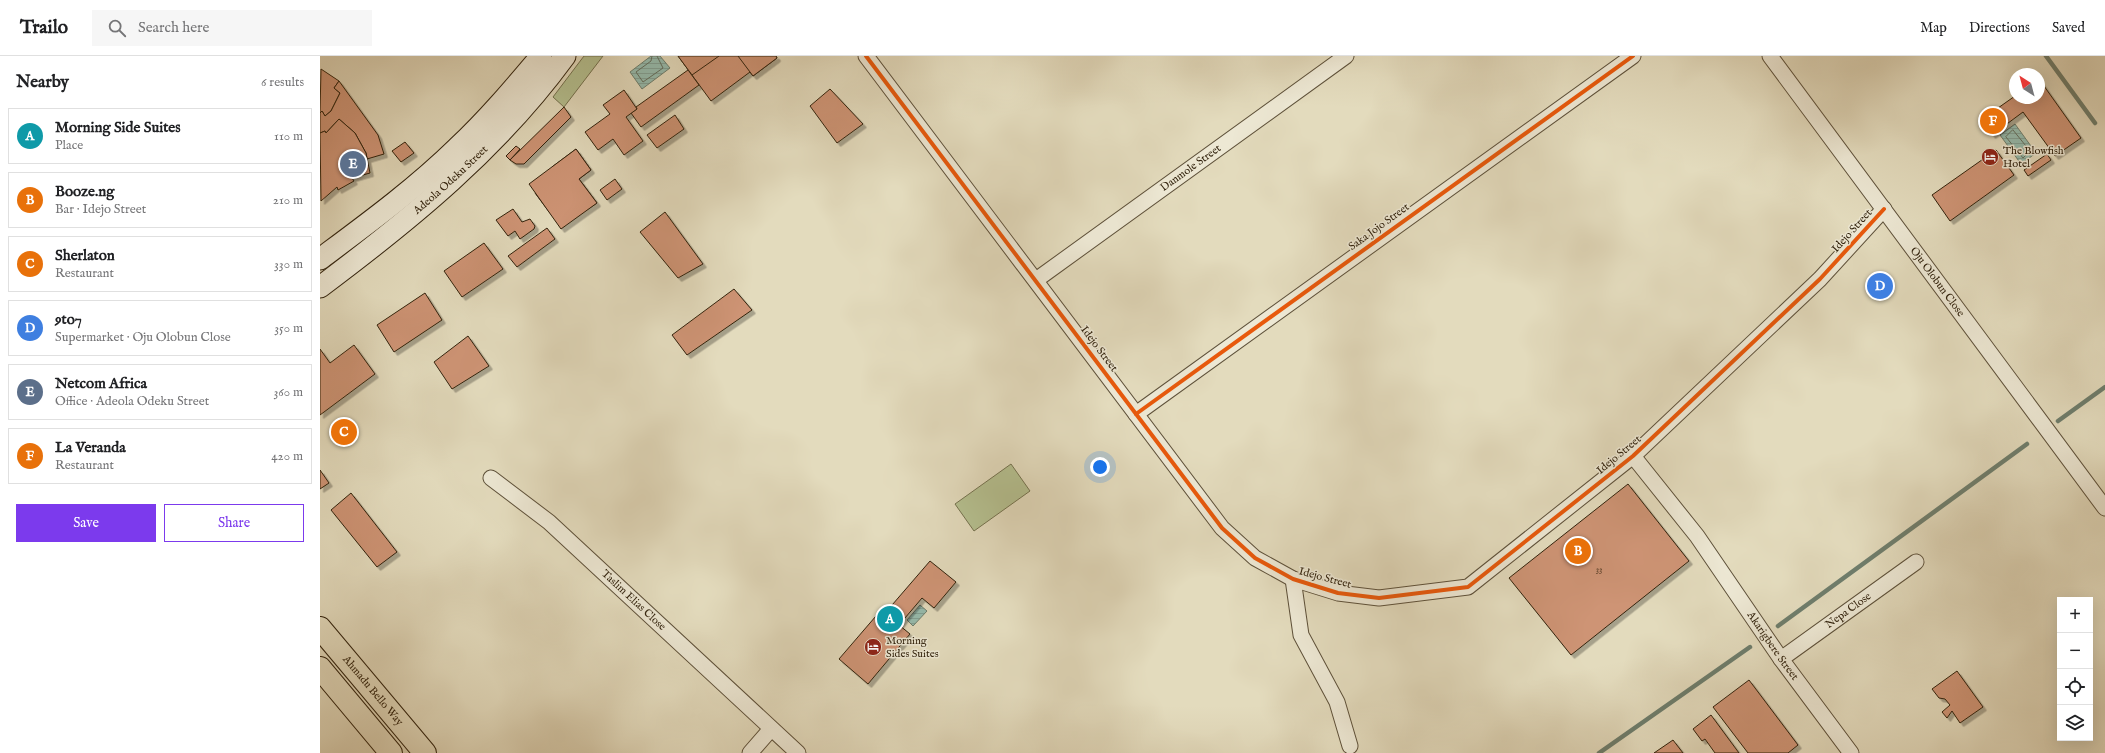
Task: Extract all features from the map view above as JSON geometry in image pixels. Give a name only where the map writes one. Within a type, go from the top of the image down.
[{"type":"highway","name":"Ahmadu Bello Way","points":[[320,628],[425,753]]},
{"type":"highway","points":[[320,668],[391,753]]},
{"type":"main road","name":"Adeola Odeku Street","points":[[320,259],[410,191],[456,149],[504,100],[541,56]]},
{"type":"main road","name":"Adeola Odeku Street","points":[[324,276],[412,216],[488,147],[524,107],[565,56]]},
{"type":"street","name":"Idejo Street","points":[[866,56],[1222,528],[1255,558],[1293,579],[1338,594],[1379,598],[1468,587],[1633,456],[1820,279],[1884,209]]},
{"type":"street","name":"Danmole Street","points":[[1036,280],[1346,56]]},
{"type":"street","name":"Saka Jojo Street","points":[[1136,414],[1633,56]]},
{"type":"street","name":"Oju Olobun Close","points":[[1770,56],[1884,209],[1927,271],[2105,508]]},
{"type":"street","name":"Akarigbere Street","points":[[1633,456],[1697,536],[1781,659],[1851,753]]},
{"type":"street","name":"Taslim Elias Close","points":[[491,478],[549,522],[798,753]]},
{"type":"street","name":"Nepa Close","points":[[1781,659],[1916,562]]},
{"type":"street","points":[[1293,579],[1301,635],[1337,702],[1350,746]]},
{"type":"street","points":[[750,753],[771,729]]},
{"type":"shaded area","points":[[584,56],[603,56],[564,107],[553,97]]},
{"type":"shaded area","points":[[1011,464],[1030,491],[974,531],[955,504]]},
{"type":"water","points":[[651,56],[660,56],[670,68],[642,89],[630,72]]},
{"type":"water","points":[[2015,124],[2036,153],[2021,164],[2000,135]]},
{"type":"water","points":[[920,605],[927,611],[913,626],[907,620]]},
{"type":"building","points":[[678,56],[776,56],[777,58],[753,76],[750,72],[711,101]]},
{"type":"building","points":[[678,56],[719,56],[692,75]]},
{"type":"building","points":[[738,56],[776,56],[777,58],[753,76]]},
{"type":"building","points":[[321,69],[339,81],[334,88],[340,93],[331,111],[325,116],[322,111],[320,113]]},
{"type":"building","points":[[688,70],[699,85],[641,127],[631,113],[637,109],[636,107]]},
{"type":"building","points":[[339,81],[378,135],[384,154],[367,159],[366,153],[355,133],[339,119],[326,133],[325,131],[320,133],[320,113],[322,111],[325,116],[331,111],[340,93],[334,88]]},
{"type":"building","points":[[2045,87],[2081,138],[2055,156],[2023,112],[1992,135],[1981,120],[2009,100],[2009,104],[2045,104]]},
{"type":"building","points":[[830,89],[863,124],[837,143],[810,106]]},
{"type":"building","points":[[624,90],[637,109],[626,117],[643,141],[624,155],[613,139],[598,150],[585,132],[610,114],[603,105]]},
{"type":"building","points":[[564,107],[571,117],[524,164],[516,164],[510,160]]},
{"type":"building","points":[[675,115],[684,129],[657,148],[647,135]]},
{"type":"building","points":[[339,119],[355,133],[366,153],[370,173],[352,178],[354,181],[338,190],[337,187],[321,201],[320,133],[325,131],[326,133]]},
{"type":"building","points":[[405,142],[414,153],[401,162],[392,151]]},
{"type":"building","points":[[516,146],[520,149],[510,160],[506,156]]},
{"type":"building","points":[[576,149],[591,170],[579,179],[597,203],[576,217],[565,202],[550,213],[535,193],[559,176],[552,167]]},
{"type":"building","points":[[576,149],[591,170],[579,179],[597,203],[561,229],[529,184]]},
{"type":"building","points":[[1996,150],[2014,175],[1950,221],[1932,195]]},
{"type":"building","points":[[2047,154],[2051,160],[2028,176],[2024,170]]},
{"type":"building","points":[[615,179],[622,189],[607,200],[600,190]]},
{"type":"building","points":[[513,209],[522,222],[530,219],[535,226],[534,229],[520,239],[515,231],[508,236],[496,220]]},
{"type":"building","points":[[665,212],[703,264],[678,278],[640,232]]},
{"type":"building","points":[[547,228],[555,239],[517,267],[508,256]]},
{"type":"building","points":[[484,243],[503,269],[462,297],[444,271]]},
{"type":"building","points":[[734,289],[752,310],[687,355],[672,335]]},
{"type":"building","points":[[425,293],[442,320],[394,352],[377,325]]},
{"type":"building","points":[[468,336],[489,366],[452,389],[434,362]]},
{"type":"building","points":[[354,345],[375,374],[320,415],[320,349],[330,363]]},
{"type":"building","points":[[320,470],[329,483],[320,489]]},
{"type":"building","points":[[1628,484],[1689,561],[1571,655],[1509,578]]},
{"type":"building","points":[[351,493],[397,552],[377,567],[331,510]]},
{"type":"building","points":[[930,561],[956,582],[934,608],[922,598],[899,625],[910,634],[868,684],[839,659],[882,609],[886,612]]},
{"type":"building","points":[[1957,671],[1983,707],[1960,723],[1952,711],[1947,718],[1942,712],[1950,705],[1945,699],[1939,698],[1932,689]]},
{"type":"building","points":[[1749,680],[1798,745],[1788,753],[1748,753],[1713,707]]},
{"type":"building","points":[[1711,715],[1739,753],[1715,753],[1705,739],[1702,741],[1693,729]]},
{"type":"building","points":[[1673,740],[1683,753],[1654,753]]},
{"type":"waterway","points":[[2046,56],[2095,123]]},
{"type":"waterway","points":[[2058,421],[2105,387]]},
{"type":"waterway","points":[[1778,626],[2027,444]]},
{"type":"waterway","points":[[1599,753],[1750,647]]},
{"type":"cycle path","points":[[866,56],[1222,528],[1255,558],[1293,579],[1338,593],[1379,598],[1468,587],[1633,456],[1820,279],[1884,209]]},
{"type":"cycle path","points":[[1136,414],[1633,56]]},
{"type":"place","name":"La Veranda","points":[[1993,121]]},
{"type":"place","name":"The Blowfish Hotel","points":[[1990,157]]},
{"type":"place","name":"Netcom Africa","points":[[353,164]]},
{"type":"place","name":"9to7","points":[[1880,286]]},
{"type":"place","name":"Sherlaton","points":[[344,432]]},
{"type":"place","name":"Booze.ng","points":[[1578,551]]},
{"type":"place","name":"Morning Side Suites","points":[[890,619]]},
{"type":"place","name":"Morning Sides Suites","points":[[873,647]]}]
